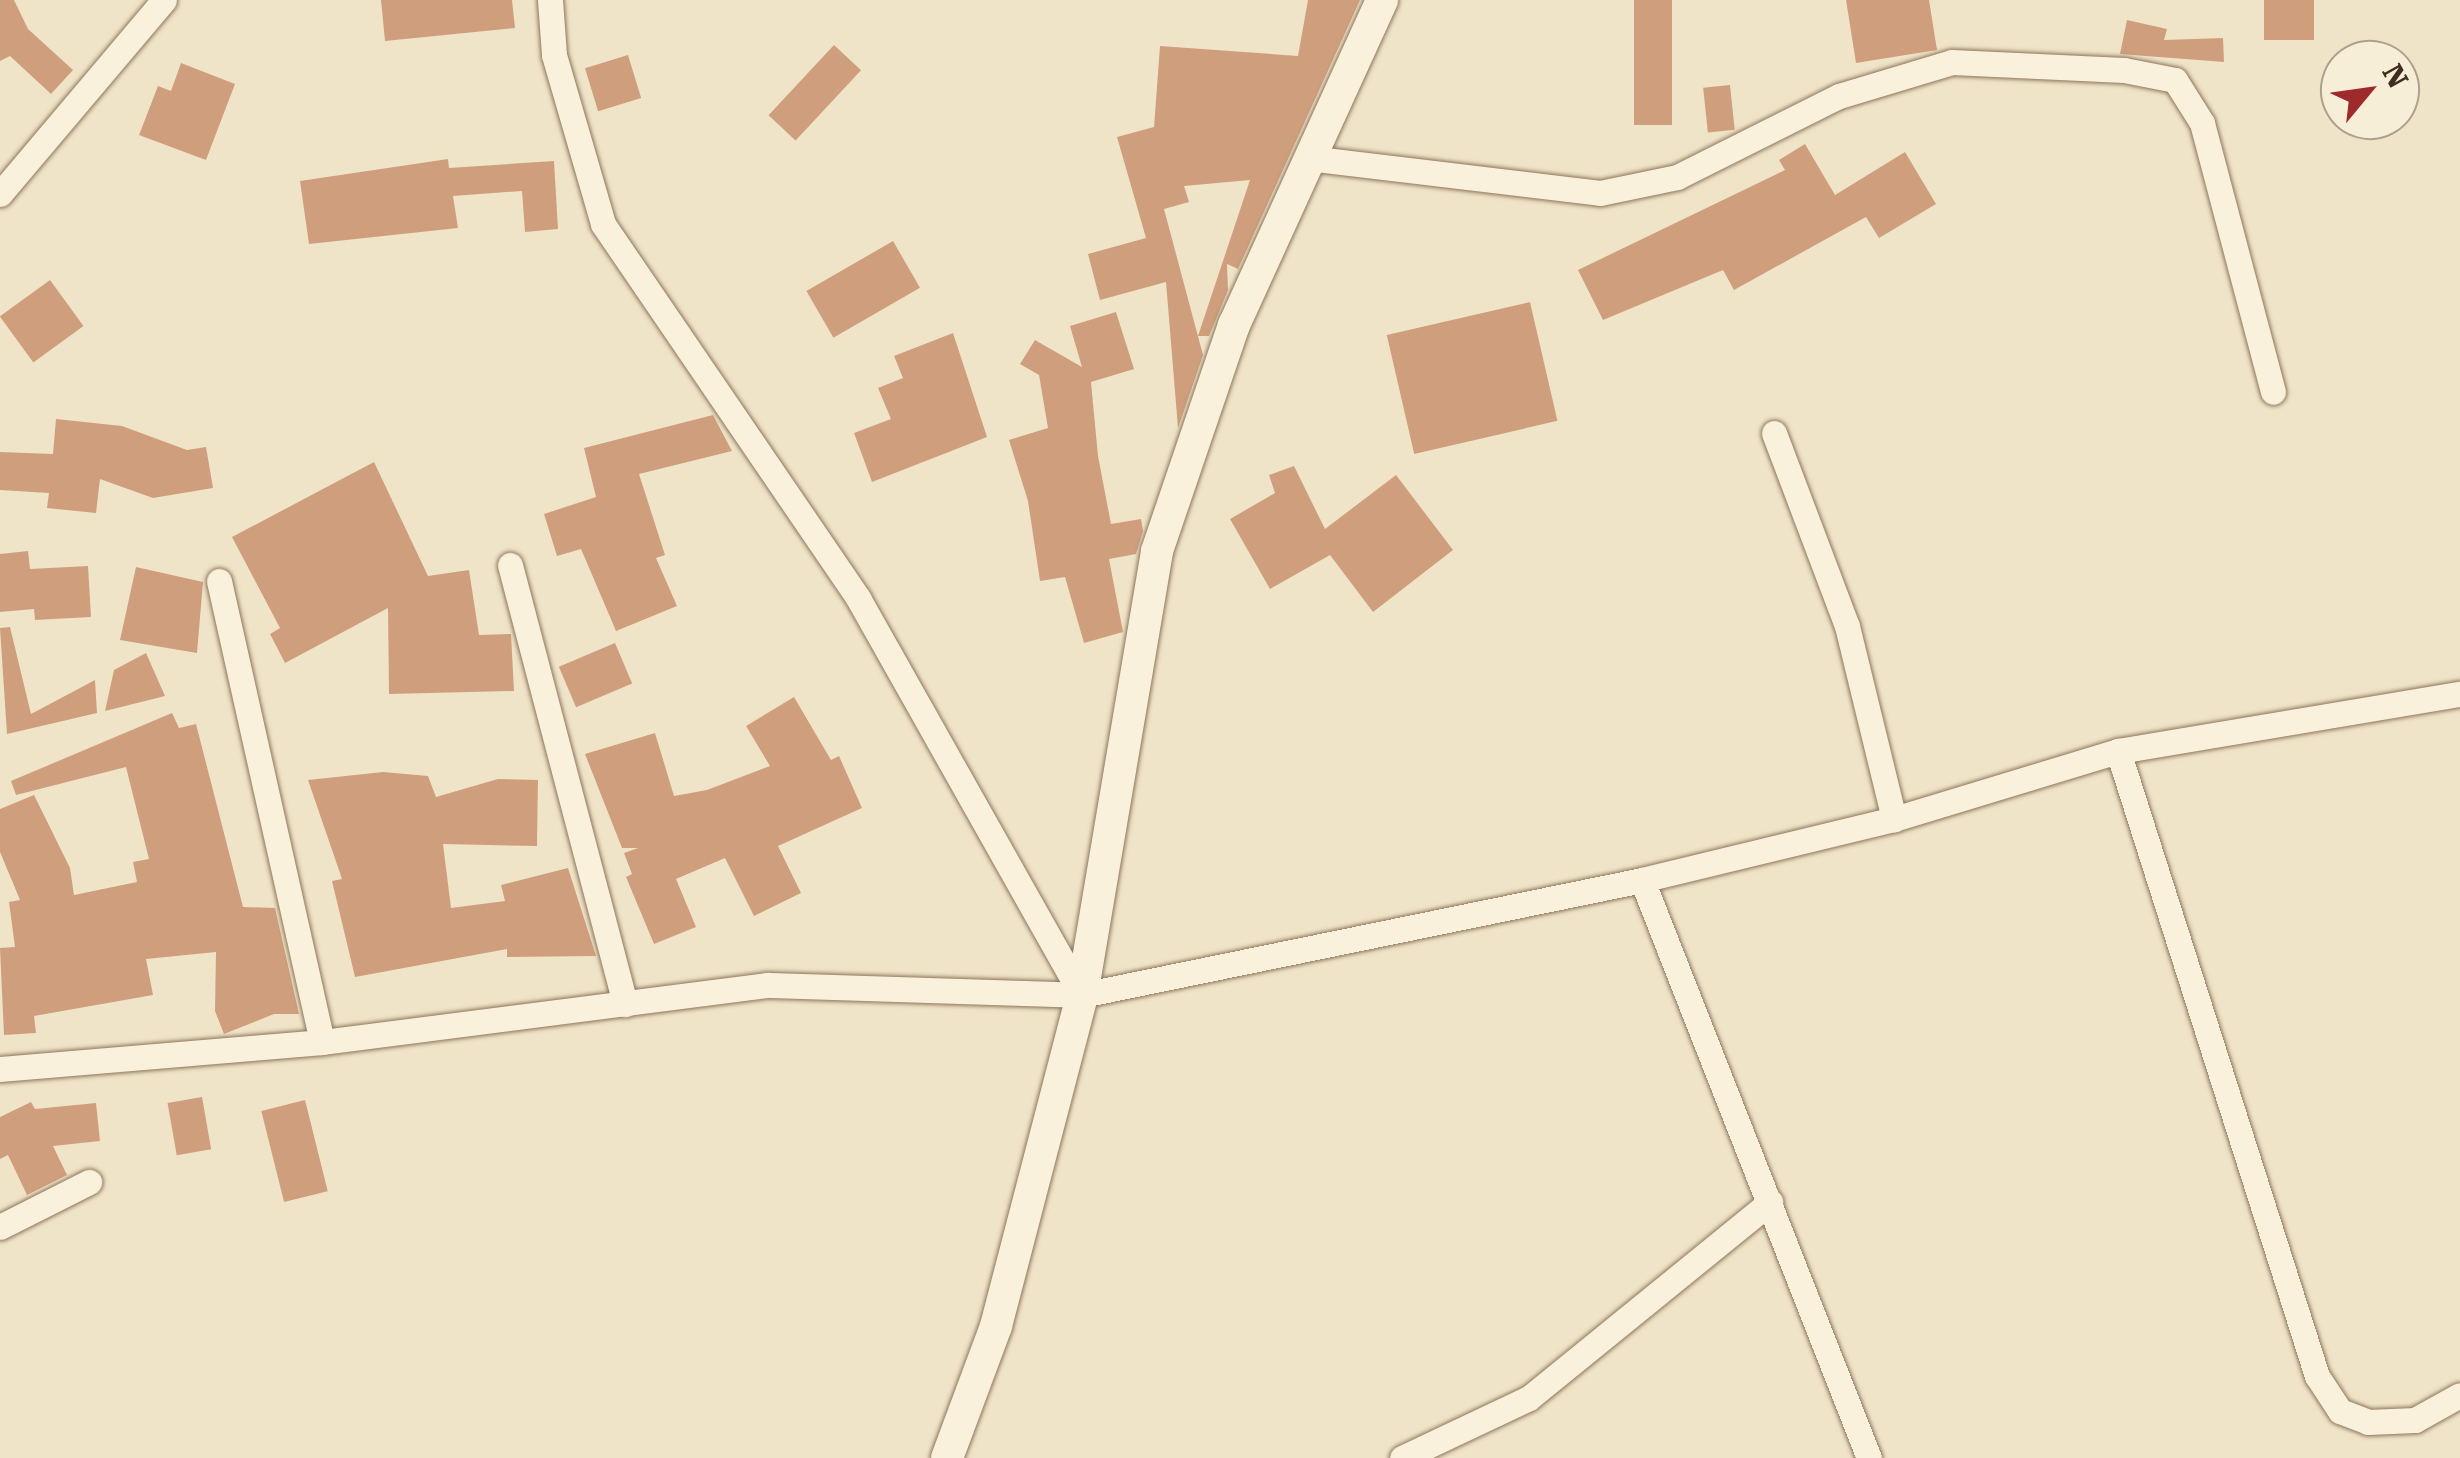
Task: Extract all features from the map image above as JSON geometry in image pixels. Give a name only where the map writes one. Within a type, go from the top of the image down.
[{"type":"street","points":[[0,194],[164,0]]},
{"type":"street","points":[[550,0],[554,55],[603,224],[858,598],[1082,995]]},
{"type":"street","points":[[947,1458],[996,1326],[1082,995],[1157,551],[1234,325],[1382,0]]},
{"type":"street","points":[[1308,158],[1600,194],[1677,177],[1840,96],[1935,65],[2124,70],[2174,80],[2202,123],[2273,392]]},
{"type":"street","points":[[1774,433],[1846,626],[1894,819]]},
{"type":"street","points":[[510,565],[625,1004]]},
{"type":"street","points":[[219,581],[322,1042]]},
{"type":"street","points":[[0,1069],[322,1042],[767,985],[1082,995],[1642,880],[1894,819],[2118,751],[2460,694]]},
{"type":"street","points":[[2118,751],[2317,1376],[2340,1411],[2368,1422],[2415,1420],[2460,1394]]},
{"type":"street","points":[[1642,880],[1868,1458]]},
{"type":"street","points":[[0,1227],[89,1182]]},
{"type":"street","points":[[1402,1458],[1529,1398],[1770,1202]]},
{"type":"building","points":[[0,0],[14,0],[28,29],[73,70],[51,94],[10,56],[0,61]]},
{"type":"building","points":[[381,0],[512,0],[515,28],[385,41]]},
{"type":"building","points":[[1308,0],[1360,0],[1238,269],[1227,264],[1228,290],[1209,336],[1198,336],[1250,180],[1184,186],[1189,202],[1164,209],[1203,355],[1178,428],[1166,282],[1100,300],[1088,254],[1146,238],[1117,137],[1154,127],[1160,46],[1298,56]]},
{"type":"building","points":[[1634,0],[1672,0],[1672,125],[1634,125]]},
{"type":"building","points":[[1846,0],[1929,0],[1937,50],[1856,63]]},
{"type":"building","points":[[2264,0],[2314,0],[2314,40],[2264,40]]},
{"type":"building","points":[[2127,20],[2167,29],[2164,40],[2223,38],[2224,62],[2120,54]]},
{"type":"building","points":[[834,45],[861,70],[796,140],[769,115]]},
{"type":"building","points":[[628,55],[641,98],[598,111],[585,68]]},
{"type":"building","points":[[181,63],[235,84],[206,160],[139,135],[158,86],[171,91]]},
{"type":"building","points":[[1730,85],[1735,130],[1708,133],[1703,88]]},
{"type":"building","points":[[1805,144],[1835,195],[1905,152],[1936,204],[1879,238],[1866,217],[1734,290],[1723,270],[1603,320],[1578,270],[1785,170],[1779,160]]},
{"type":"building","points":[[448,159],[449,168],[554,161],[558,229],[525,232],[522,191],[453,196],[458,228],[309,244],[300,181]]},
{"type":"building","points":[[893,241],[920,288],[833,338],[806,291]]},
{"type":"building","points":[[50,280],[84,326],[33,363],[0,316]]},
{"type":"building","points":[[1530,302],[1557,421],[1414,454],[1387,335]]},
{"type":"building","points":[[1116,312],[1134,369],[1091,382],[1098,456],[1111,524],[1141,519],[1143,531],[1136,554],[1109,559],[1123,632],[1084,643],[1065,577],[1040,581],[1028,501],[1009,440],[1048,428],[1039,375],[1020,364],[1035,340],[1082,367],[1070,326]]},
{"type":"building","points":[[953,333],[987,437],[872,482],[854,433],[891,419],[878,388],[903,378],[894,356]]},
{"type":"building","points":[[713,415],[732,451],[639,474],[665,555],[656,558],[677,606],[616,631],[581,549],[557,556],[544,514],[596,497],[584,448]]},
{"type":"building","points":[[56,419],[122,426],[187,450],[206,447],[213,488],[153,498],[100,479],[96,513],[47,508],[49,493],[0,490],[0,452],[53,454]]},
{"type":"building","points":[[374,462],[428,576],[469,570],[479,635],[511,634],[514,691],[389,694],[388,608],[285,663],[270,634],[280,628],[232,537]]},
{"type":"building","points":[[1294,466],[1325,529],[1396,475],[1453,550],[1373,612],[1330,555],[1270,589],[1230,519],[1275,493],[1269,475]]},
{"type":"building","points":[[28,551],[30,569],[88,566],[91,617],[35,620],[34,609],[0,612],[0,554]]},
{"type":"building","points":[[136,567],[203,582],[197,653],[120,640]]},
{"type":"building","points":[[10,627],[31,714],[95,680],[97,713],[7,734],[0,628]]},
{"type":"building","points":[[615,643],[632,684],[576,707],[559,667]]},
{"type":"building","points":[[146,653],[165,696],[105,711],[114,670]]},
{"type":"building","points":[[794,697],[831,760],[839,756],[862,808],[778,846],[801,893],[754,916],[725,858],[676,879],[696,927],[654,944],[626,877],[632,874],[624,853],[638,848],[622,848],[585,754],[655,733],[674,796],[707,790],[770,766],[746,726]]},
{"type":"building","points":[[172,713],[179,728],[196,724],[243,907],[275,908],[299,1014],[274,1014],[224,1034],[215,1011],[216,952],[146,959],[153,995],[34,1016],[36,1033],[4,1035],[0,948],[15,947],[9,902],[20,900],[0,852],[0,809],[34,795],[70,868],[74,895],[137,882],[133,862],[149,859],[126,767],[16,795],[11,781]]},
{"type":"building","points":[[383,772],[428,776],[436,797],[498,779],[538,780],[537,846],[443,844],[451,908],[505,901],[501,885],[568,868],[596,956],[507,957],[507,949],[355,977],[332,881],[342,879],[308,780]]},
{"type":"building","points":[[202,1097],[211,1149],[177,1155],[168,1103]]},
{"type":"building","points":[[305,1100],[328,1191],[284,1202],[261,1111]]},
{"type":"building","points":[[31,1102],[35,1109],[96,1103],[100,1141],[53,1146],[67,1175],[27,1195],[8,1155],[0,1159],[0,1117]]}]
